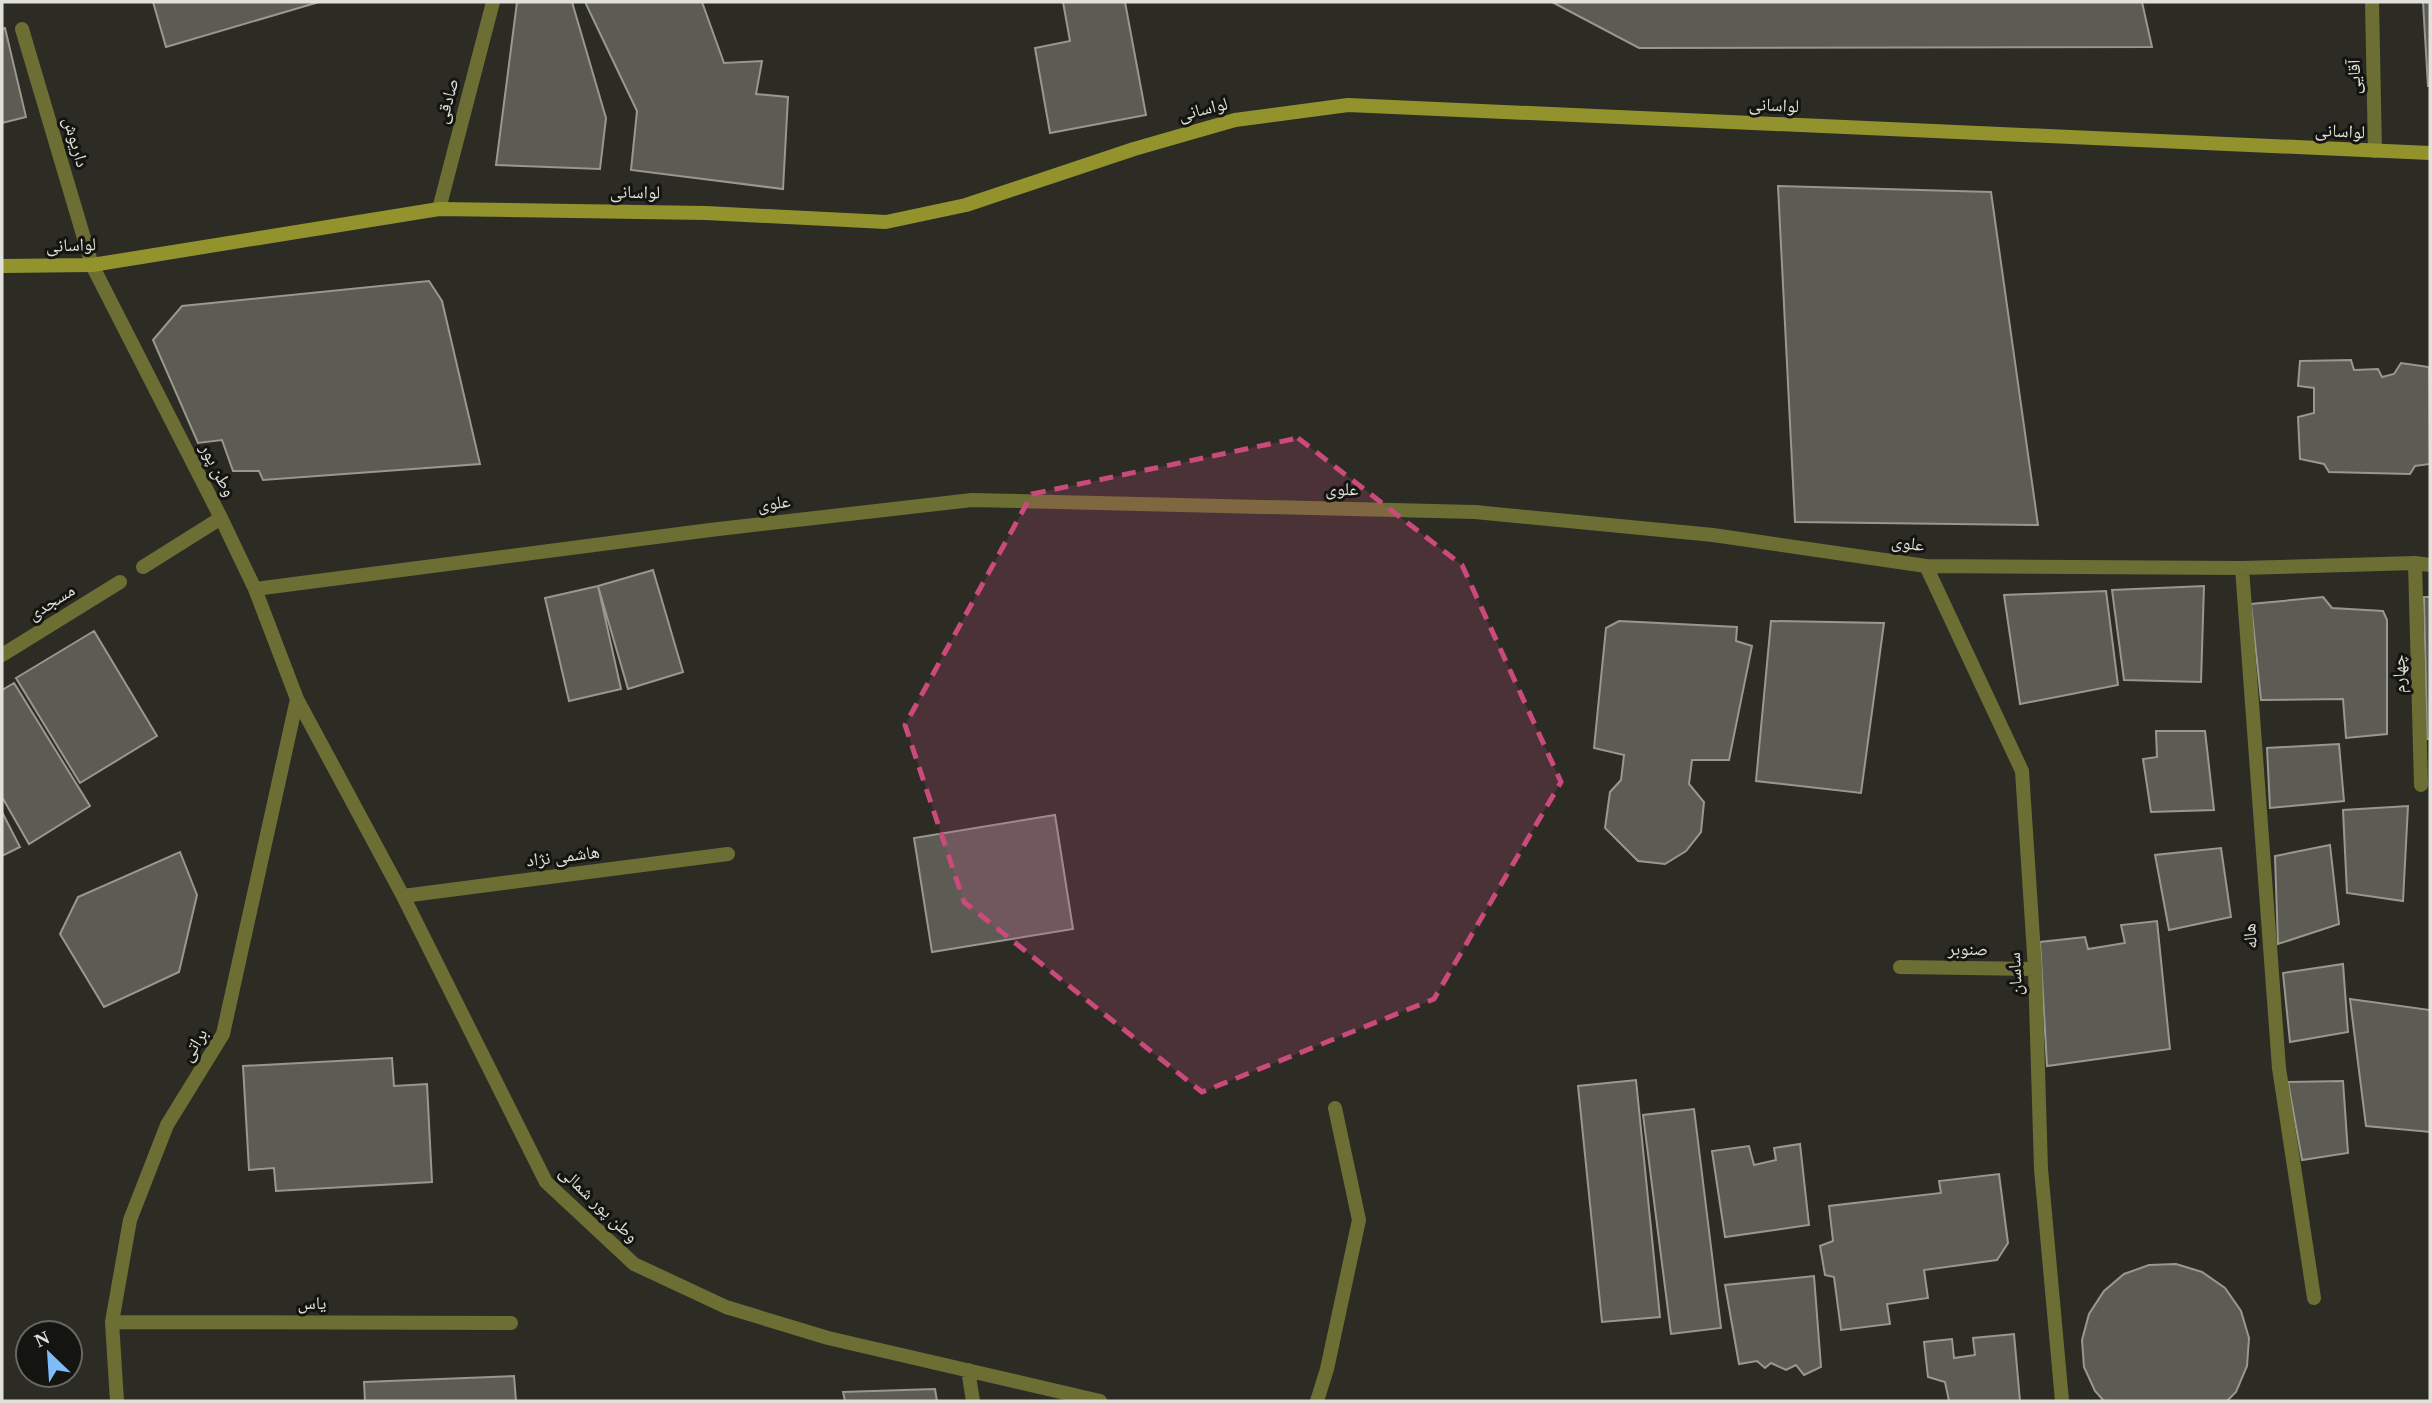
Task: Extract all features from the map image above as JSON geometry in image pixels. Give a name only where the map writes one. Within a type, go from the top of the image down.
[{"type":"main road","name":"لواسانی","points":[[2,266],[92,265],[439,209],[706,213],[886,222],[966,205],[1134,149],[1235,120],[1348,105],[2430,153]]},
{"type":"street","name":"صادقی","points":[[439,209],[493,2]]},
{"type":"street","name":"آقایی","points":[[2372,2],[2375,151]]},
{"type":"street","name":"داریوش","points":[[22,29],[92,265]]},
{"type":"street","name":"وطن پور","points":[[92,265],[255,589],[297,699]]},
{"type":"street","name":"علوی","points":[[255,589],[710,530],[972,500],[1475,512],[1713,535],[1926,566],[2242,569],[2423,564]]},
{"type":"street","points":[[144,567],[221,518]]},
{"type":"street","name":"چهارم","points":[[2421,785],[2423,564]]},
{"type":"street","name":"ساسان","points":[[1926,566],[2022,771],[2035,969],[2040,1169],[2062,1401]]},
{"type":"street","name":"هاله","points":[[2242,569],[2279,1068],[2314,1298]]},
{"type":"street","name":"مسجدی","points":[[2,655],[120,582]]},
{"type":"street","name":"وطن پور شمالی","points":[[297,699],[403,896],[546,1182],[634,1264],[726,1307],[828,1338],[1100,1401]]},
{"type":"street","name":"براتی","points":[[117,1401],[112,1322],[130,1220],[167,1125],[223,1034],[297,699]]},
{"type":"street","name":"هاشمی نژاد","points":[[403,896],[728,854]]},
{"type":"street","name":"صنوبر","points":[[1900,967],[2035,969]]},
{"type":"street","points":[[1317,1401],[1327,1368],[1359,1220],[1335,1108]]},
{"type":"street","name":"یاس","points":[[112,1322],[511,1322]]},
{"type":"street","points":[[968,1370],[973,1401]]},
{"type":"highlighted area","points":[[1298,438],[1462,565],[1561,782],[1434,999],[1202,1092],[964,902],[905,725],[1032,494]]},
{"type":"building","points":[[153,2],[319,2],[166,47]]},
{"type":"building","points":[[517,2],[572,2],[606,118],[600,169],[496,165]]},
{"type":"building","points":[[585,2],[702,2],[724,63],[762,61],[756,94],[788,97],[783,189],[631,170],[637,111]]},
{"type":"building","points":[[1063,2],[1125,2],[1146,115],[1050,133],[1035,48],[1070,41]]},
{"type":"building","points":[[1552,2],[2142,2],[2152,47],[1639,48]]},
{"type":"building","points":[[2423,2],[2430,2],[2430,86],[2428,86]]},
{"type":"building","points":[[5,28],[26,117],[2,123],[2,29]]},
{"type":"building","points":[[1778,186],[1991,192],[2038,525],[1795,522]]},
{"type":"building","points":[[429,281],[442,301],[480,464],[263,480],[259,471],[233,471],[222,440],[198,443],[153,340],[182,306]]},
{"type":"building","points":[[2351,360],[2354,370],[2378,369],[2382,377],[2394,374],[2401,363],[2429,367],[2430,464],[2415,466],[2410,474],[2329,472],[2324,464],[2300,459],[2298,417],[2314,413],[2314,388],[2298,386],[2300,361]]},
{"type":"building","points":[[653,570],[683,672],[628,689],[598,586]]},
{"type":"building","points":[[598,586],[621,689],[569,701],[545,598]]},
{"type":"building","points":[[2204,586],[2201,682],[2124,680],[2112,590]]},
{"type":"building","points":[[2106,591],[2118,685],[2020,704],[2004,595]]},
{"type":"building","points":[[2323,597],[2332,608],[2383,611],[2387,620],[2387,734],[2346,738],[2343,699],[2261,700],[2251,604]]},
{"type":"building","points":[[2424,597],[2430,597],[2430,739],[2427,739]]},
{"type":"building","points":[[1619,621],[1737,627],[1736,641],[1752,646],[1729,760],[1692,760],[1689,784],[1704,802],[1701,832],[1686,851],[1665,864],[1638,861],[1605,828],[1610,792],[1621,780],[1624,755],[1594,748],[1606,628]]},
{"type":"building","points":[[1771,621],[1884,623],[1861,793],[1756,781]]},
{"type":"building","points":[[94,631],[157,736],[80,783],[16,678]]},
{"type":"building","points":[[14,683],[90,806],[29,844],[2,797],[2,690]]},
{"type":"building","points":[[2156,731],[2205,731],[2214,810],[2151,812],[2143,759],[2157,757]]},
{"type":"building","points":[[2339,744],[2344,801],[2270,808],[2267,748]]},
{"type":"building","points":[[2408,806],[2403,901],[2347,893],[2343,810]]},
{"type":"building","points":[[2,812],[20,847],[2,856]]},
{"type":"building","points":[[1055,815],[1073,929],[932,952],[914,838]]},
{"type":"building","points":[[2330,845],[2339,924],[2278,944],[2275,856]]},
{"type":"building","points":[[2221,848],[2231,917],[2169,930],[2155,855]]},
{"type":"building","points":[[180,852],[197,895],[179,972],[104,1007],[60,934],[78,897]]},
{"type":"building","points":[[2157,921],[2170,1049],[2047,1066],[2040,942],[2085,937],[2088,949],[2125,943],[2121,925]]},
{"type":"building","points":[[2343,964],[2348,1032],[2290,1042],[2283,973]]},
{"type":"building","points":[[2350,999],[2430,1010],[2430,1132],[2366,1126]]},
{"type":"building","points":[[392,1058],[394,1086],[427,1084],[432,1182],[276,1191],[274,1168],[249,1170],[243,1066]]},
{"type":"building","points":[[1636,1080],[1660,1317],[1602,1322],[1578,1086]]},
{"type":"building","points":[[2343,1081],[2348,1153],[2302,1160],[2288,1082]]},
{"type":"building","points":[[1694,1109],[1721,1328],[1671,1334],[1643,1115]]},
{"type":"building","points":[[1800,1144],[1809,1225],[1725,1237],[1712,1151],[1749,1146],[1754,1165],[1776,1160],[1774,1148]]},
{"type":"building","points":[[1999,1174],[2008,1243],[1997,1260],[1924,1270],[1928,1298],[1887,1304],[1890,1324],[1841,1330],[1834,1277],[1825,1275],[1820,1246],[1833,1241],[1829,1206],[1941,1193],[1939,1181]]},
{"type":"building","points":[[2176,1264],[2202,1272],[2225,1288],[2241,1311],[2249,1338],[2247,1366],[2236,1392],[2227,1401],[2104,1401],[2095,1391],[2084,1367],[2082,1340],[2089,1314],[2104,1291],[2124,1274],[2149,1265]]},
{"type":"building","points":[[1814,1276],[1821,1367],[1804,1375],[1796,1365],[1786,1370],[1771,1363],[1765,1368],[1757,1361],[1739,1364],[1725,1285]]},
{"type":"building","points":[[2014,1334],[2020,1401],[1949,1401],[1945,1382],[1928,1377],[1924,1342],[1952,1339],[1954,1358],[1975,1355],[1973,1338]]},
{"type":"building","points":[[514,1376],[516,1401],[365,1401],[364,1382]]},
{"type":"building","points":[[935,1389],[937,1401],[845,1401],[843,1392]]}]
